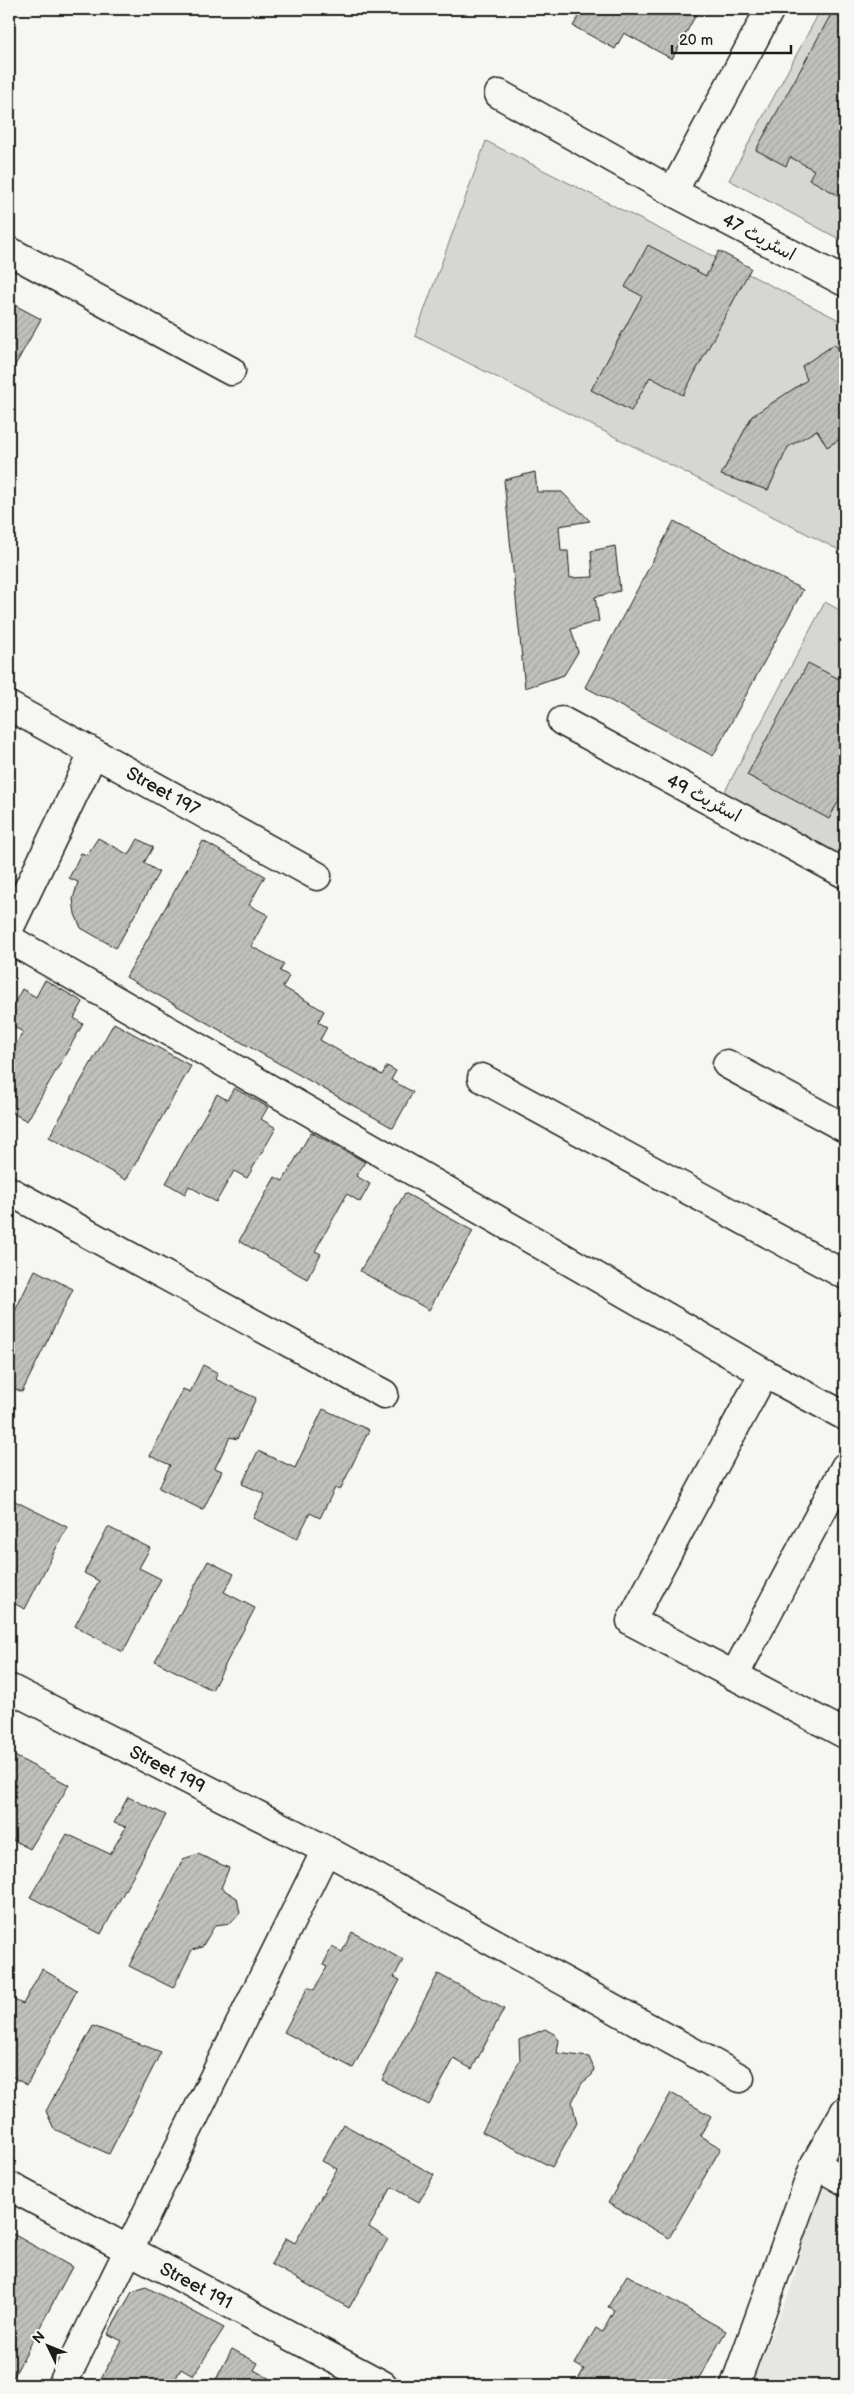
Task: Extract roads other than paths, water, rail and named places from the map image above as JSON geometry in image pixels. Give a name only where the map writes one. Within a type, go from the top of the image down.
[{"type":"street","points":[[673,192],[770,9]]},
{"type":"street","name":"اسٹریٹ 47","points":[[499,94],[673,192],[845,282]]},
{"type":"street","points":[[9,250],[231,372]]},
{"type":"street","name":"Street 197","points":[[9,706],[317,876]]},
{"type":"street","name":"اسٹریٹ 49","points":[[562,721],[845,874]]},
{"type":"street","points":[[9,929],[93,754]]},
{"type":"street","points":[[9,939],[764,1373],[845,1416]]},
{"type":"street","points":[[727,1064],[845,1128]]},
{"type":"street","points":[[482,1078],[845,1275]]},
{"type":"street","points":[[9,1191],[384,1394]]},
{"type":"street","points":[[764,1373],[631,1621],[734,1676],[841,1723]]},
{"type":"street","points":[[734,1676],[845,1467]]},
{"type":"street","name":"Street 199","points":[[9,1688],[326,1850],[740,2078]]},
{"type":"street","points":[[62,2385],[130,2251],[326,1850]]},
{"type":"street","points":[[735,2385],[815,2164],[845,2111]]},
{"type":"street","points":[[815,2164],[845,2180]]},
{"type":"street","name":"Street 191","points":[[9,2186],[383,2385]]}]
